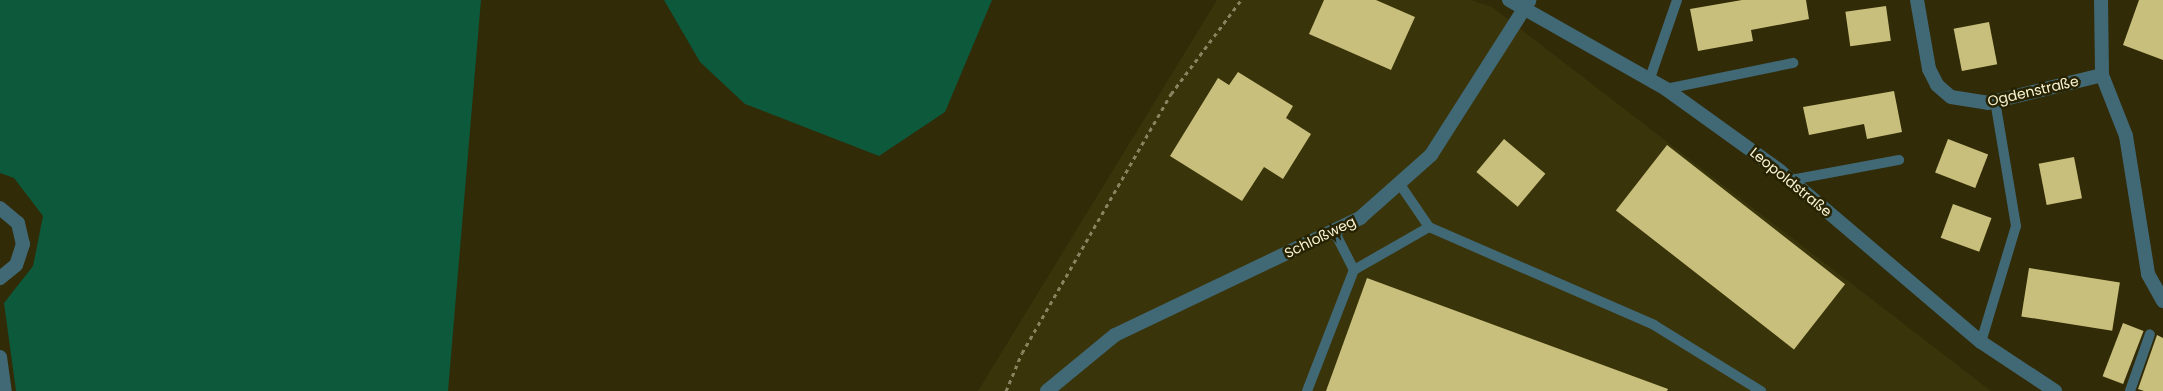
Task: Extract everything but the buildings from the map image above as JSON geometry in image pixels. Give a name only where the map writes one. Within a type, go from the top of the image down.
[{"type":"street","name":"Leopoldstraße","points":[[1509,0],[1527,4],[1666,89],[1792,180],[1981,342],[2055,391]]},
{"type":"street","name":"Ogdenstraße","points":[[1917,0],[1929,70],[1937,85],[1966,102],[1995,101],[2102,74]]},
{"type":"street","points":[[2101,0],[2102,74],[2126,136],[2148,274],[2163,300]]},
{"type":"street","name":"Schloßweg","points":[[1047,391],[1115,335],[1360,218],[1431,155],[1527,4]]},
{"type":"street","points":[[0,208],[18,223],[23,244],[16,265],[0,278]]},
{"type":"street","points":[[0,357],[5,391]]},
{"type":"lane","points":[[1650,78],[1677,0]]},
{"type":"lane","points":[[1666,89],[1793,63]]},
{"type":"lane","points":[[1981,342],[2016,226],[1995,101]]},
{"type":"lane","points":[[1792,180],[1899,160]]},
{"type":"lane","points":[[1399,183],[1429,227],[1654,325],[1761,391]]},
{"type":"lane","points":[[1307,391],[1354,270],[1429,227]]},
{"type":"lane","points":[[1334,231],[1354,270]]},
{"type":"lane","points":[[2130,391],[2150,334]]},
{"type":"path","points":[[1006,391],[1022,354],[1171,94],[1241,0]]},
{"type":"shaded area","points":[[1217,0],[1471,0],[1492,7],[1991,391],[978,391]]},
{"type":"green space","points":[[0,0],[481,0],[448,391],[16,391],[4,303],[33,266],[43,216],[14,178],[0,173]]},
{"type":"green space","points":[[664,0],[992,0],[945,112],[879,156],[745,104],[700,62]]}]
